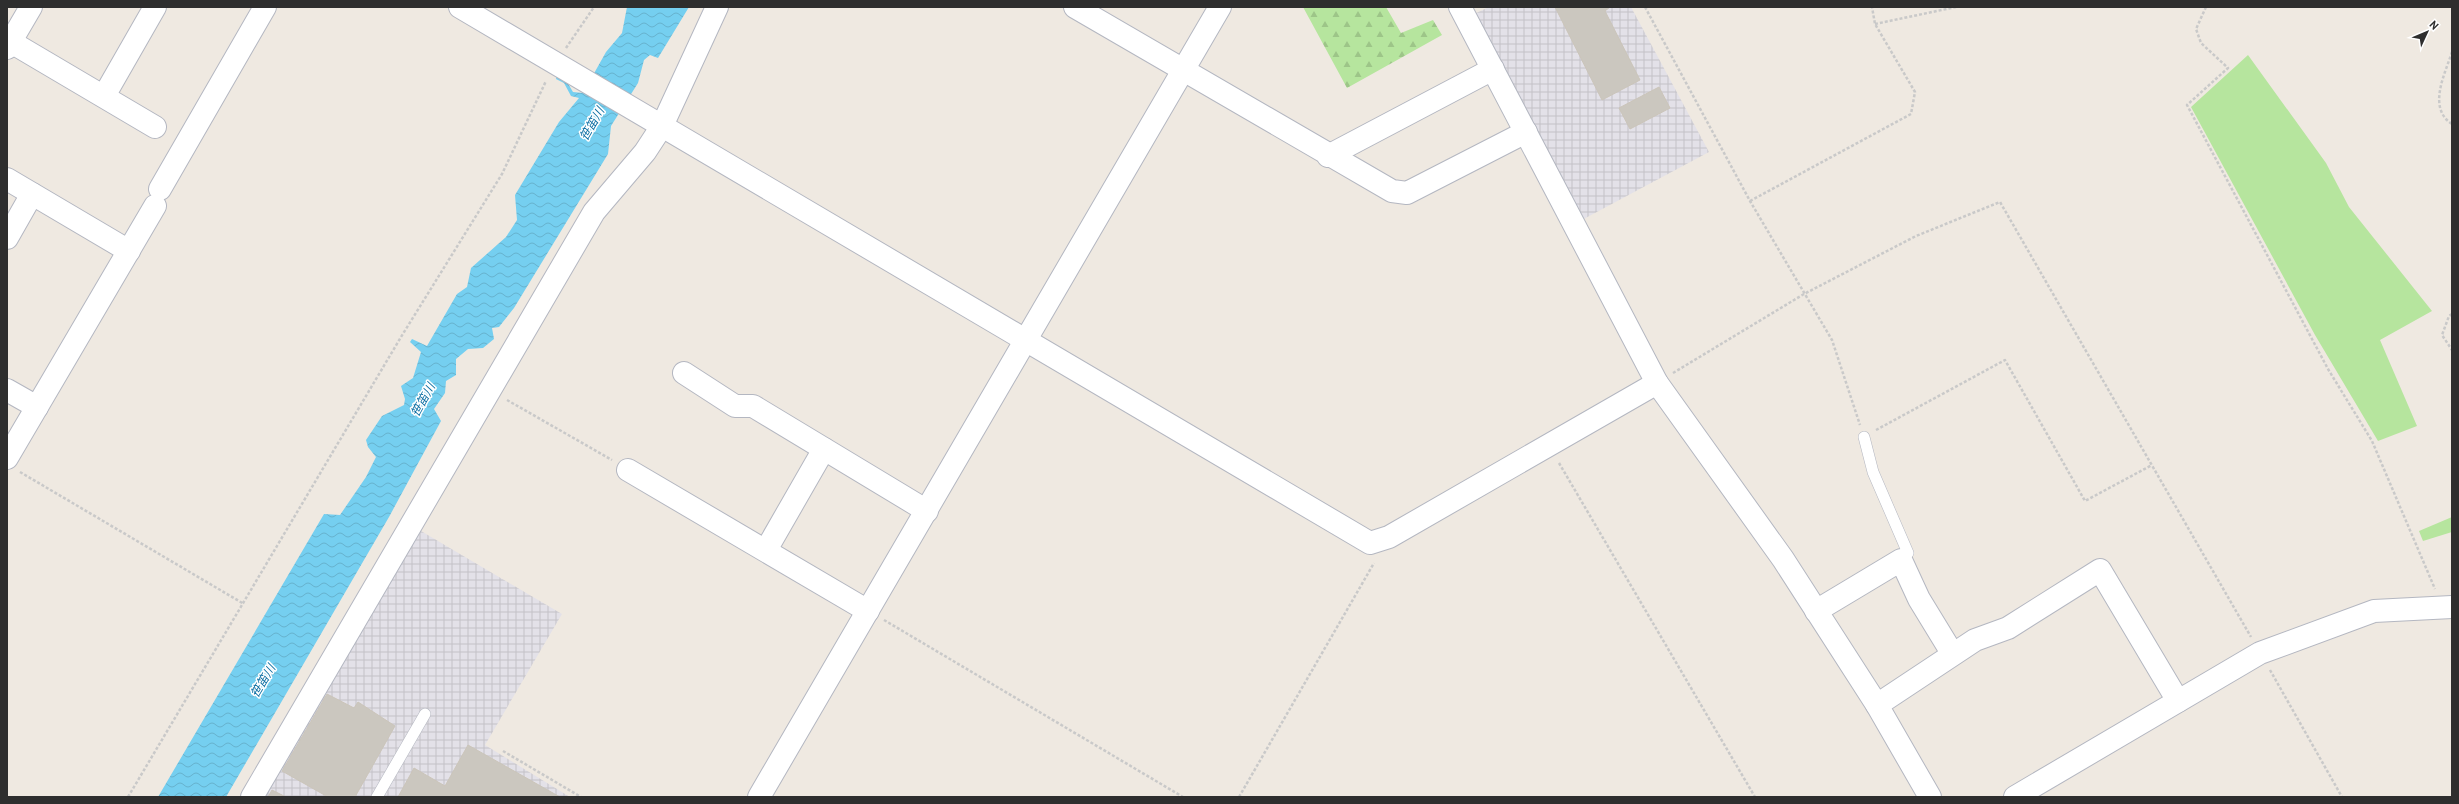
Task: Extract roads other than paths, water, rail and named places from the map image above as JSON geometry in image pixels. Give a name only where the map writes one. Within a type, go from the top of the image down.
[{"type":"street","points":[[31,7],[9,45],[104,96],[155,127]]},
{"type":"street","points":[[104,96],[155,7]]},
{"type":"street","points":[[10,463],[37,407],[129,251],[265,7]]},
{"type":"street","points":[[460,7],[1025,341],[1370,542],[1389,537],[1657,383]]},
{"type":"street","points":[[252,797],[491,391],[594,212],[644,152],[717,7]]},
{"type":"street","points":[[1075,7],[1392,192],[1407,193],[1526,132]]},
{"type":"street","points":[[760,797],[1025,341],[1184,72],[1220,7]]},
{"type":"street","points":[[1460,7],[1657,383],[1783,559],[1877,705],[1930,797]]},
{"type":"street","points":[[1328,156],[1493,69]]},
{"type":"street","points":[[7,179],[129,251]]},
{"type":"street","points":[[7,238],[32,194]]},
{"type":"street","points":[[684,373],[735,406],[753,406],[926,511]]},
{"type":"street","points":[[7,390],[37,407]]},
{"type":"street","points":[[766,550],[824,449]]},
{"type":"street","points":[[628,470],[868,611]]},
{"type":"street","points":[[1816,611],[1901,560],[1919,599],[1952,654]]},
{"type":"street","points":[[1877,705],[1975,640],[2008,628],[2100,570],[2178,701]]},
{"type":"street","points":[[2015,797],[2260,653],[2374,611],[2448,607]]},
{"type":"lane","points":[[1864,437],[1873,472],[1908,553],[1901,560]]},
{"type":"lane","points":[[377,797],[425,714]]},
{"type":"water","name":"笹笛川","points":[[627,7],[689,7],[658,58],[650,55],[644,60],[638,83],[611,126],[608,154],[514,308],[499,327],[492,328],[494,339],[483,348],[468,349],[456,359],[456,375],[446,381],[445,393],[434,409],[441,421],[389,517],[226,797],[158,797],[324,514],[340,515],[366,477],[376,457],[368,447],[366,440],[382,416],[404,405],[405,399],[401,386],[413,378],[421,352],[410,342],[412,339],[427,346],[457,294],[467,287],[471,268],[506,237],[517,220],[515,195],[559,122],[579,98],[571,96],[564,83],[556,79],[557,75],[567,82],[573,92],[583,93],[606,52],[622,33]]}]
